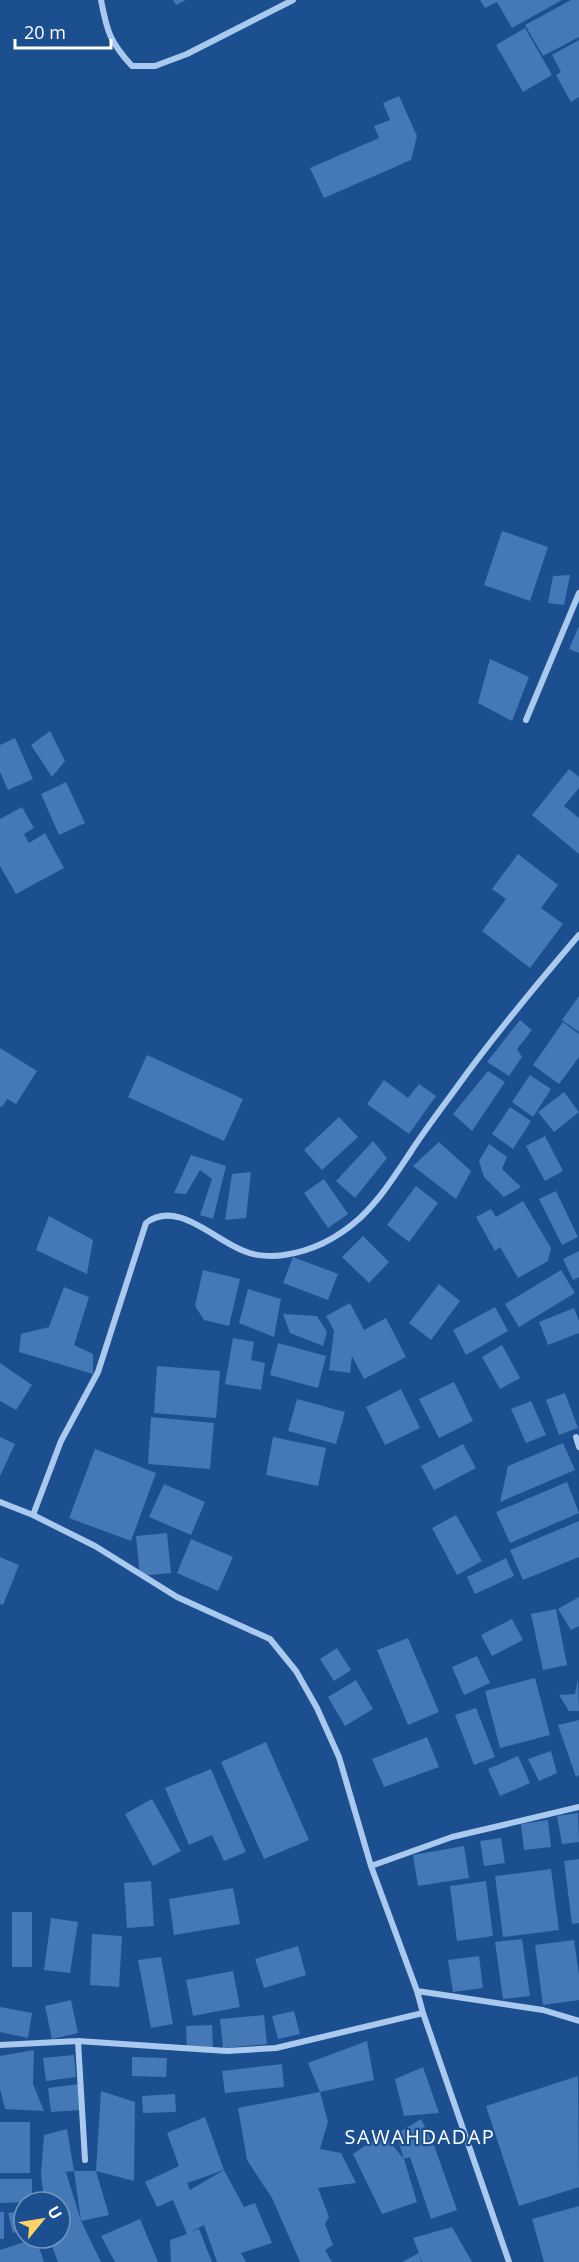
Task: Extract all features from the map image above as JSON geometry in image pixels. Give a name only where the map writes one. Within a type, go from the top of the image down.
[{"type":"street","points":[[101,0],[105,24],[115,47],[132,66],[155,66],[187,54],[292,0]]},
{"type":"street","points":[[526,720],[579,593]]},
{"type":"street","points":[[33,1515],[61,1441],[98,1372],[146,1223],[156,1216],[167,1214],[187,1220],[244,1251],[263,1255],[284,1255],[333,1240],[360,1218],[385,1192],[465,1076],[526,997],[579,935]]},
{"type":"street","points":[[576,1437],[579,1447]]},
{"type":"street","points":[[0,1502],[33,1515],[95,1546],[177,1598],[270,1639],[296,1671],[317,1708],[339,1757],[371,1866],[417,1991],[509,2262]]},
{"type":"street","points":[[371,1866],[452,1838],[579,1807]]},
{"type":"street","points":[[417,1991],[543,2010],[579,2021]]},
{"type":"street","points":[[0,2045],[78,2041],[227,2051],[276,2048],[423,2013]]},
{"type":"street","points":[[78,2041],[84,2160]]},
{"type":"building","points":[[173,0],[186,0],[176,5]]},
{"type":"building","points":[[480,0],[562,0],[512,28],[497,2],[485,8]]},
{"type":"building","points":[[571,0],[579,0],[579,37],[543,56],[525,25]]},
{"type":"building","points":[[525,28],[552,75],[523,92],[496,45]]},
{"type":"building","points":[[579,40],[579,97],[571,102],[556,75],[561,72],[552,55]]},
{"type":"building","points":[[399,96],[417,136],[411,160],[324,198],[310,168],[379,138],[374,126],[390,120],[383,103]]},
{"type":"building","points":[[502,531],[548,547],[530,601],[484,585]]},
{"type":"building","points":[[570,575],[564,605],[548,603],[553,576]]},
{"type":"building","points":[[579,626],[579,653],[569,649]]},
{"type":"building","points":[[490,659],[529,677],[512,721],[478,703]]},
{"type":"building","points":[[50,731],[65,761],[52,777],[31,745]]},
{"type":"building","points":[[15,738],[33,779],[8,790],[0,772],[0,745]]},
{"type":"building","points":[[569,769],[579,777],[579,788],[564,806],[579,818],[579,854],[532,815]]},
{"type":"building","points":[[66,782],[85,823],[59,835],[41,794]]},
{"type":"building","points":[[22,807],[34,828],[24,834],[29,843],[45,833],[64,868],[16,894],[0,866],[0,819]]},
{"type":"building","points":[[518,854],[558,885],[541,908],[563,924],[530,968],[482,931],[506,899],[492,889]]},
{"type":"building","points":[[579,996],[579,1032],[562,1020]]},
{"type":"building","points":[[520,1020],[532,1030],[517,1049],[522,1057],[509,1076],[487,1062]]},
{"type":"building","points":[[563,1022],[579,1034],[579,1057],[559,1084],[533,1065]]},
{"type":"building","points":[[0,1048],[37,1071],[16,1104],[7,1099],[2,1107],[0,1106]]},
{"type":"building","points":[[147,1055],[243,1099],[224,1141],[128,1097]]},
{"type":"building","points":[[488,1071],[505,1082],[472,1131],[453,1114]]},
{"type":"building","points":[[530,1075],[551,1089],[533,1117],[512,1102]]},
{"type":"building","points":[[384,1080],[408,1098],[419,1084],[436,1096],[409,1134],[367,1104]]},
{"type":"building","points":[[564,1092],[579,1112],[554,1132],[538,1112]]},
{"type":"building","points":[[510,1107],[531,1121],[513,1149],[492,1134]]},
{"type":"building","points":[[339,1117],[358,1137],[322,1170],[304,1150]]},
{"type":"building","points":[[545,1136],[563,1171],[545,1181],[526,1146]]},
{"type":"building","points":[[373,1141],[387,1158],[355,1198],[336,1181]]},
{"type":"building","points":[[439,1142],[471,1171],[456,1199],[413,1166]]},
{"type":"building","points":[[489,1144],[507,1157],[502,1169],[521,1187],[504,1197],[484,1177],[479,1161]]},
{"type":"building","points":[[191,1155],[226,1166],[213,1219],[200,1215],[212,1179],[200,1170],[186,1194],[174,1193]]},
{"type":"building","points":[[251,1172],[246,1218],[225,1220],[232,1174]]},
{"type":"building","points":[[324,1179],[348,1214],[328,1228],[304,1193]]},
{"type":"building","points":[[416,1186],[438,1203],[409,1242],[387,1225]]},
{"type":"building","points":[[556,1191],[578,1237],[562,1245],[539,1199]]},
{"type":"building","points":[[523,1201],[551,1248],[548,1261],[518,1278],[500,1247],[495,1251],[476,1217],[491,1209],[496,1217]]},
{"type":"building","points":[[49,1216],[93,1240],[87,1274],[36,1250]]},
{"type":"building","points":[[363,1236],[389,1262],[369,1283],[342,1257]]},
{"type":"building","points":[[579,1251],[579,1277],[573,1280],[563,1259]]},
{"type":"building","points":[[293,1257],[338,1274],[328,1300],[283,1283]]},
{"type":"building","points":[[203,1270],[240,1279],[229,1326],[204,1320],[195,1306]]},
{"type":"building","points":[[561,1270],[575,1293],[519,1327],[505,1304]]},
{"type":"building","points":[[439,1284],[460,1301],[431,1340],[409,1323]]},
{"type":"building","points":[[64,1287],[89,1297],[74,1345],[93,1354],[93,1374],[19,1352],[21,1334],[49,1327]]},
{"type":"building","points":[[248,1289],[281,1299],[274,1337],[239,1323]]},
{"type":"building","points":[[350,1303],[364,1330],[386,1318],[406,1357],[364,1379],[352,1356],[350,1373],[329,1370],[334,1331],[326,1316]]},
{"type":"building","points":[[495,1307],[508,1331],[466,1355],[453,1330]]},
{"type":"building","points":[[574,1308],[579,1321],[579,1333],[548,1345],[539,1322]]},
{"type":"building","points":[[283,1314],[317,1316],[327,1332],[323,1346],[290,1333]]},
{"type":"building","points":[[233,1338],[254,1342],[251,1360],[265,1363],[261,1390],[225,1384]]},
{"type":"building","points":[[278,1343],[326,1356],[318,1388],[270,1375]]},
{"type":"building","points":[[502,1345],[520,1378],[500,1389],[482,1357]]},
{"type":"building","points":[[0,1363],[32,1385],[16,1410],[0,1401]]},
{"type":"building","points":[[157,1366],[220,1371],[216,1418],[154,1413]]},
{"type":"building","points":[[454,1382],[473,1421],[439,1438],[419,1399]]},
{"type":"building","points":[[401,1389],[420,1428],[385,1445],[366,1407]]},
{"type":"building","points":[[565,1393],[578,1428],[559,1435],[546,1400]]},
{"type":"building","points":[[297,1399],[345,1412],[336,1444],[288,1431]]},
{"type":"building","points":[[531,1401],[546,1435],[526,1443],[511,1409]]},
{"type":"building","points":[[151,1417],[214,1423],[210,1469],[148,1464]]},
{"type":"building","points":[[0,1437],[15,1444],[0,1476]]},
{"type":"building","points":[[273,1437],[326,1448],[318,1486],[266,1475]]},
{"type":"building","points":[[563,1443],[575,1470],[500,1502],[508,1466]]},
{"type":"building","points":[[463,1444],[476,1468],[434,1490],[421,1466]]},
{"type":"building","points":[[95,1449],[156,1473],[131,1541],[69,1518]]},
{"type":"building","points":[[567,1482],[579,1513],[510,1543],[496,1512]]},
{"type":"building","points":[[164,1484],[205,1502],[191,1535],[149,1517]]},
{"type":"building","points":[[456,1515],[482,1561],[457,1575],[432,1528]]},
{"type":"building","points":[[579,1521],[579,1557],[523,1580],[510,1550]]},
{"type":"building","points":[[167,1533],[171,1573],[140,1576],[136,1536]]},
{"type":"building","points":[[191,1539],[233,1557],[218,1591],[177,1573]]},
{"type":"building","points":[[0,1557],[19,1565],[3,1605],[0,1604]]},
{"type":"building","points":[[506,1558],[514,1576],[475,1594],[467,1577]]},
{"type":"building","points":[[579,1597],[579,1626],[571,1630],[558,1609]]},
{"type":"building","points":[[556,1609],[567,1665],[543,1670],[531,1614]]},
{"type":"building","points":[[512,1619],[523,1640],[492,1656],[481,1635]]},
{"type":"building","points":[[408,1638],[439,1712],[408,1725],[377,1650]]},
{"type":"building","points":[[337,1648],[351,1670],[334,1681],[320,1659]]},
{"type":"building","points":[[477,1656],[490,1683],[464,1695],[452,1667]]},
{"type":"building","points":[[535,1678],[550,1735],[500,1748],[485,1691]]},
{"type":"building","points":[[578,1679],[579,1711],[569,1711],[559,1695],[575,1694]]},
{"type":"building","points":[[356,1680],[373,1709],[345,1726],[328,1697]]},
{"type":"building","points":[[476,1708],[495,1757],[474,1765],[455,1715]]},
{"type":"building","points":[[579,1720],[579,1775],[576,1777],[558,1725]]},
{"type":"building","points":[[427,1737],[439,1767],[384,1787],[372,1759]]},
{"type":"building","points":[[266,1742],[309,1840],[264,1859],[221,1762]]},
{"type":"building","points":[[551,1751],[557,1773],[539,1781],[528,1759]]},
{"type":"building","points":[[518,1756],[530,1783],[500,1796],[488,1769]]},
{"type":"building","points":[[211,1769],[246,1852],[224,1861],[212,1835],[189,1845],[165,1788]]},
{"type":"building","points":[[152,1799],[181,1851],[153,1866],[125,1814]]},
{"type":"building","points":[[578,1813],[579,1842],[562,1844],[557,1816]]},
{"type":"building","points":[[548,1820],[551,1847],[524,1850],[521,1824]]},
{"type":"building","points":[[501,1838],[505,1863],[484,1866],[480,1841]]},
{"type":"building","points":[[464,1846],[469,1878],[418,1886],[413,1855]]},
{"type":"building","points":[[579,1859],[579,1923],[572,1924],[564,1861]]},
{"type":"building","points":[[551,1869],[559,1930],[503,1937],[495,1876]]},
{"type":"building","points":[[151,1881],[154,1926],[127,1928],[124,1883]]},
{"type":"building","points":[[486,1881],[493,1936],[457,1941],[450,1886]]},
{"type":"building","points":[[233,1888],[240,1924],[174,1935],[169,1899]]},
{"type":"building","points":[[12,1912],[32,1912],[32,1967],[12,1967]]},
{"type":"building","points":[[51,1918],[78,1922],[70,1973],[44,1970]]},
{"type":"building","points":[[92,1934],[122,1936],[119,1987],[90,1985]]},
{"type":"building","points":[[522,1939],[530,1996],[503,1999],[495,1942]]},
{"type":"building","points":[[574,1940],[579,1975],[579,2000],[543,2005],[535,1945]]},
{"type":"building","points":[[298,1946],[306,1975],[264,1988],[255,1959]]},
{"type":"building","points":[[479,1956],[483,1988],[453,1992],[448,1960]]},
{"type":"building","points":[[161,1957],[173,2024],[151,2028],[138,1960]]},
{"type":"building","points":[[233,1971],[240,2007],[193,2016],[186,1980]]},
{"type":"building","points":[[71,2000],[78,2033],[52,2039],[45,2006]]},
{"type":"building","points":[[0,2007],[32,2013],[28,2038],[0,2032]]},
{"type":"building","points":[[294,2011],[300,2034],[278,2039],[272,2016]]},
{"type":"building","points":[[264,2015],[267,2044],[223,2048],[220,2019]]},
{"type":"building","points":[[212,2025],[213,2047],[187,2049],[186,2026]]},
{"type":"building","points":[[367,2041],[374,2080],[320,2092],[308,2063]]},
{"type":"building","points":[[34,2050],[33,2084],[44,2111],[5,2109],[0,2089],[0,2056]]},
{"type":"building","points":[[74,2055],[76,2077],[46,2081],[43,2058]]},
{"type":"building","points":[[132,2057],[167,2058],[166,2077],[132,2076]]},
{"type":"building","points":[[282,2064],[284,2087],[225,2093],[222,2071]]},
{"type":"building","points":[[423,2067],[439,2113],[404,2116],[395,2079]]},
{"type":"building","points":[[578,2076],[579,2187],[519,2206],[486,2106]]},
{"type":"building","points":[[79,2084],[80,2110],[51,2112],[48,2088]]},
{"type":"building","points":[[101,2091],[135,2102],[134,2181],[96,2171]]},
{"type":"building","points":[[320,2092],[328,2122],[320,2149],[341,2153],[356,2183],[318,2188],[329,2217],[325,2224],[333,2245],[325,2250],[332,2262],[300,2262],[272,2198],[247,2160],[238,2108]]},
{"type":"building","points":[[175,2094],[176,2112],[143,2113],[142,2096]]},
{"type":"building","points":[[205,2117],[224,2170],[244,2207],[255,2203],[272,2243],[241,2253],[246,2262],[217,2262],[204,2225],[191,2232],[199,2229],[212,2262],[171,2262],[170,2240],[187,2234],[173,2200],[157,2207],[145,2182],[179,2166],[167,2133]],"holes":[[[224,2170],[190,2190],[187,2183]]]},
{"type":"building","points":[[421,2119],[435,2148],[457,2210],[431,2219],[410,2157],[404,2159],[396,2134]]},
{"type":"building","points":[[0,2122],[30,2122],[30,2173],[0,2173]]},
{"type":"building","points":[[67,2129],[74,2171],[66,2172],[72,2190],[43,2190],[41,2174],[44,2135]]},
{"type":"building","points":[[383,2134],[404,2159],[417,2202],[382,2214],[353,2154]]},
{"type":"building","points":[[74,2171],[96,2171],[109,2215],[81,2221]]},
{"type":"building","points":[[0,2179],[32,2179],[32,2190],[12,2190],[12,2203],[0,2203]]},
{"type":"building","points":[[72,2192],[81,2221],[101,2262],[58,2262],[54,2250],[72,2250]]},
{"type":"building","points":[[579,2206],[579,2262],[544,2262],[532,2219]]},
{"type":"building","points":[[0,2212],[4,2212],[4,2239],[0,2239]]},
{"type":"building","points":[[12,2212],[12,2229],[8,2213]]},
{"type":"building","points":[[140,2219],[158,2262],[115,2262],[101,2236]]},
{"type":"building","points":[[452,2227],[472,2262],[422,2262],[420,2255],[421,2262],[402,2262],[419,2253],[413,2238]]},
{"type":"building","points":[[12,2246],[12,2250],[40,2250],[44,2262],[0,2262],[0,2250]]},
{"type":"district","name":"SAWAHDADAP","points":[[420,2137]]}]
